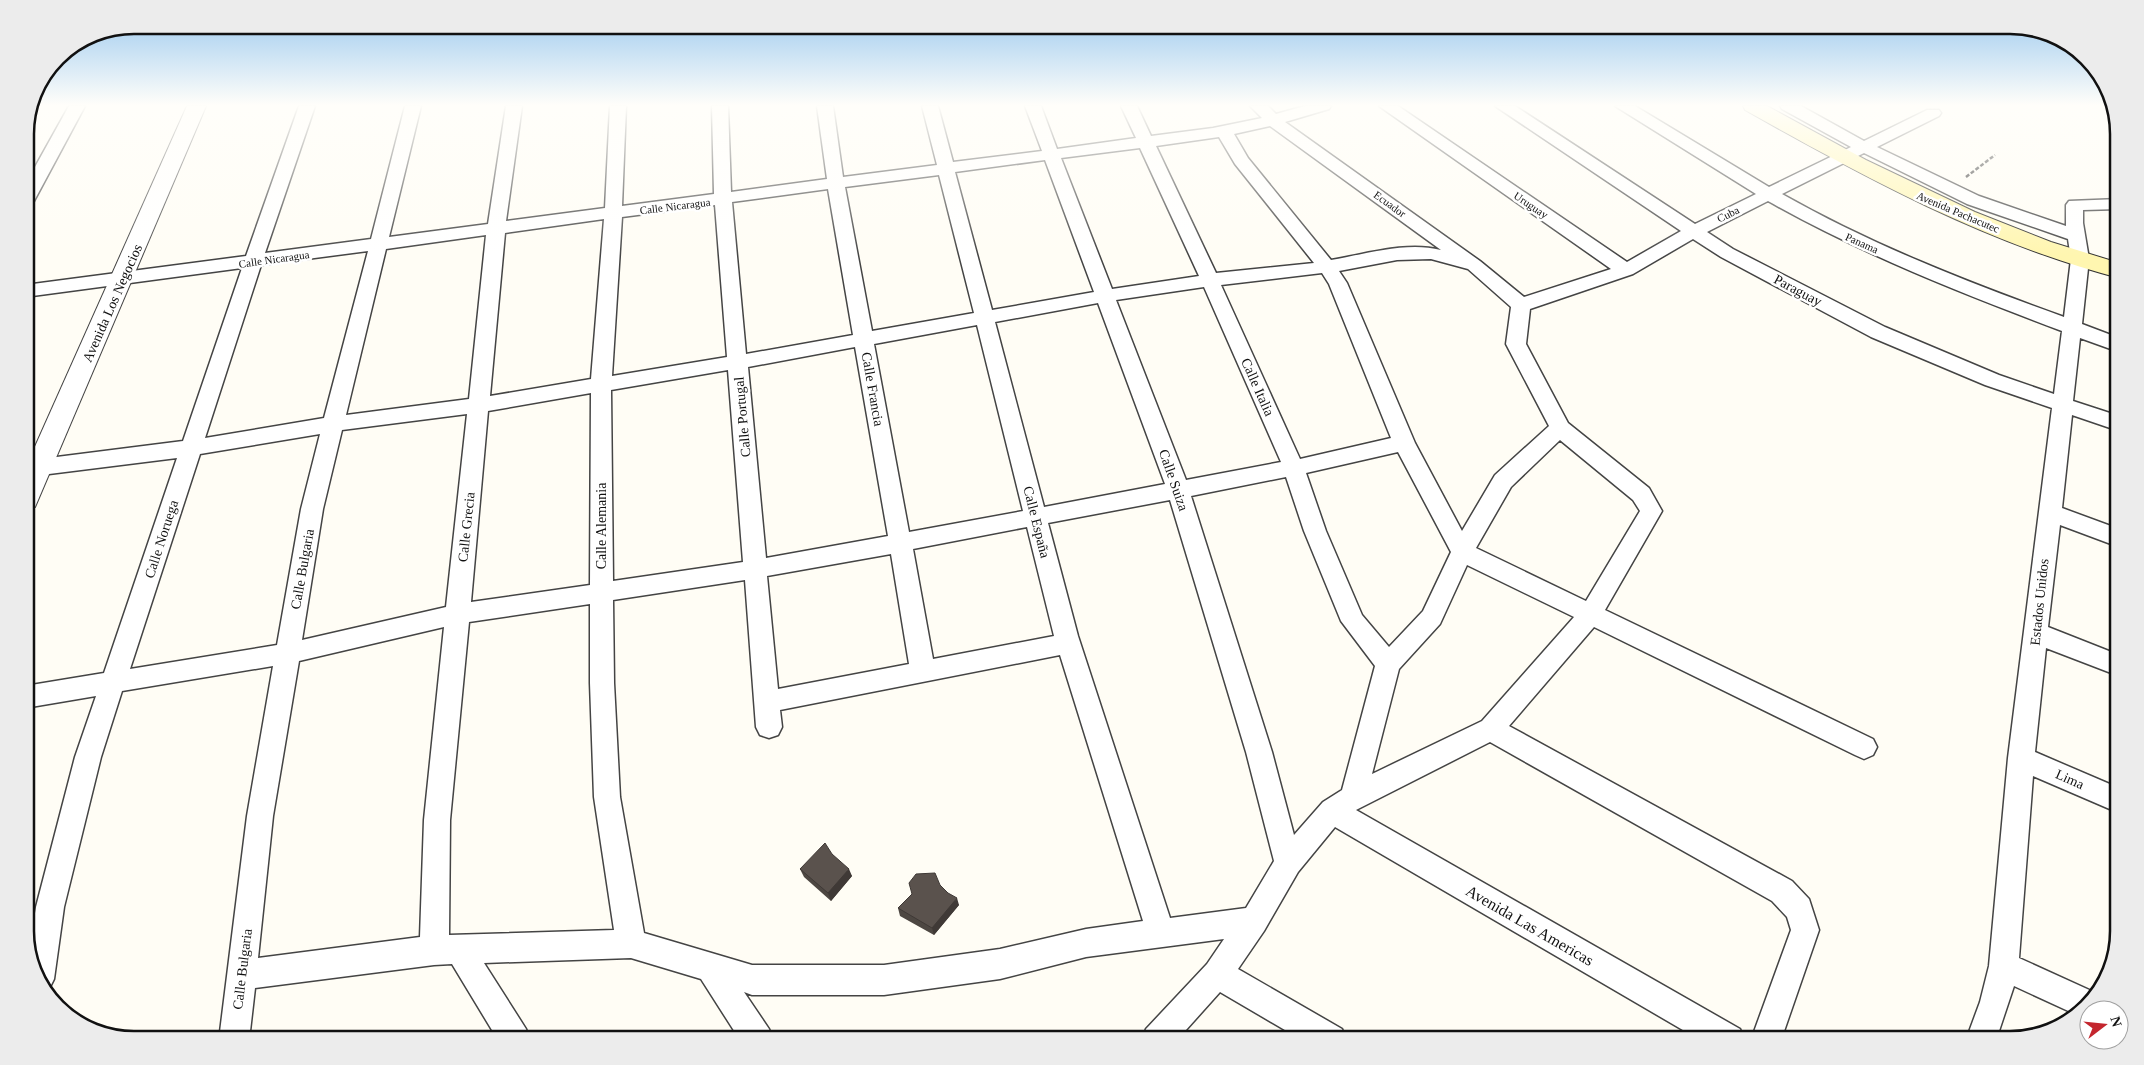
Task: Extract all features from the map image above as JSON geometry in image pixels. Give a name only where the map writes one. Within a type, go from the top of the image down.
[{"type":"main road","name":"Avenida Pachacutec","points":[[1843,157],[1945,207],[2042,247],[2078,247],[2110,266]]},
{"type":"street","points":[[34,185],[50,156]]},
{"type":"street","name":"Avenida Los Negocios","points":[[34,465],[123,279],[176,156]]},
{"type":"street","name":"Calle Noruega","points":[[41,968],[50,908],[88,757],[290,156]]},
{"type":"street","name":"Calle Bulgaria","points":[[235,1031],[260,816],[312,509],[401,156]]},
{"type":"street","name":"Calle Grecia","points":[[446,949],[437,820],[496,230],[507,156]]},
{"type":"street","name":"Calle Alemania","points":[[616,156],[601,385],[602,683],[607,797],[631,944]]},
{"type":"street","name":"Calle Portugal","points":[[722,156],[723,200],[769,727]]},
{"type":"street","name":"Calle Francia","points":[[832,156],[923,671]]},
{"type":"street","name":"Calle España","points":[[943,156],[1068,643],[1160,933]]},
{"type":"street","name":"Calle Nicaragua","points":[[34,290],[1052,156]]},
{"type":"street","name":"Calle Suiza","points":[[1052,156],[1178,489],[1259,752],[1288,863]]},
{"type":"street","name":"Calle Italia","points":[[1151,156],[1210,280],[1294,468],[1315,531],[1353,621],[1388,664]]},
{"type":"street","points":[[1239,156],[1338,283],[1404,443],[1462,552],[1864,747]]},
{"type":"street","name":"Ecuador","points":[[1322,156],[1474,265],[1521,304]]},
{"type":"street","name":"Uruguay","points":[[1459,156],[1626,270]]},
{"type":"street","name":"Paraguay","points":[[1579,156],[1727,252],[1878,332],[1992,380],[2110,421]]},
{"type":"street","name":"Panama","points":[[1704,156],[1825,226],[1883,253],[1954,284],[2110,342]]},
{"type":"street","name":"Cuba","points":[[1521,304],[1626,270],[1694,231],[1846,156]]},
{"type":"street","name":"Avenida Pachacutec","points":[[1882,156],[2078,247]]},
{"type":"street","name":"Estados Unidos","points":[[1985,1031],[2004,966],[2021,758],[2071,329],[2078,247],[2074,223],[2075,205],[2110,204]]},
{"type":"street","points":[[34,469],[191,448],[334,424],[601,385],[985,319],[1105,296],[1210,280],[1327,267],[1397,254],[1431,253],[1474,265]]},
{"type":"street","points":[[1165,1031],[1217,974],[1254,921],[1288,863],[1342,804],[1491,729],[1590,614],[1651,510],[1641,494],[1560,428],[1516,344],[1521,304]]},
{"type":"street","points":[[1342,804],[1388,664],[1432,617],[1462,552],[1503,481],[1560,428]]},
{"type":"street","points":[[34,696],[288,653],[458,614],[756,569],[900,543],[1294,468],[1404,443]]},
{"type":"street","points":[[2049,512],[2110,535]]},
{"type":"street","points":[[2036,633],[2110,662]]},
{"type":"street","points":[[767,702],[1068,643]]},
{"type":"street","points":[[1491,729],[1782,891],[1799,909],[1804,930],[1769,1031]]},
{"type":"street","name":"Lima","points":[[2021,758],[2110,797]]},
{"type":"street","name":"Avenida Las Americas","points":[[1342,804],[1714,1031]]},
{"type":"street","points":[[242,975],[446,949],[631,944],[752,980],[884,980],[1000,964],[1086,943],[1254,921]]},
{"type":"street","points":[[446,949],[508,1031]]},
{"type":"street","points":[[2004,966],[2079,1001]]},
{"type":"street","points":[[710,967],[752,1031]]},
{"type":"street","points":[[1217,974],[1315,1031]]},
{"type":"path","points":[[1951,189],[1994,156]]},
{"type":"building","points":[[825,843],[832,854],[849,869],[828,893],[800,869]]},
{"type":"building","points":[[935,873],[940,885],[957,898],[932,928],[898,908],[912,894],[909,883],[916,874]]}]
